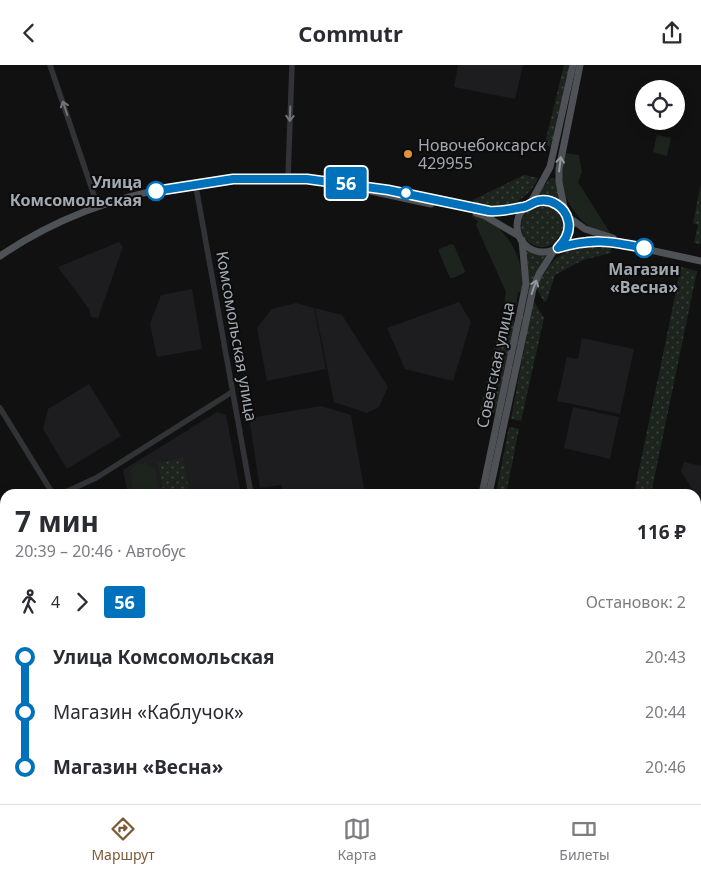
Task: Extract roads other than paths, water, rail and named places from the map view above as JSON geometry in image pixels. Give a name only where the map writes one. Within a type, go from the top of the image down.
[{"type":"main road","points":[[520,238],[518,220],[522,212],[529,205],[550,167],[572,65]]},
{"type":"main road","points":[[556,248],[565,240],[569,231],[559,182],[559,169],[580,65]]},
{"type":"main road","points":[[0,256],[61,221],[149,192],[233,179],[337,181],[398,191],[489,211],[503,211],[541,201],[551,202],[556,204],[585,229],[596,234],[701,259]]},
{"type":"main road","points":[[306,181],[357,189],[486,216],[520,238],[535,251],[545,252],[585,241],[603,241],[701,259]]},
{"type":"main road","name":"Советская улица","points":[[483,489],[526,284],[520,238]]},
{"type":"main road","points":[[0,261],[31,239]]},
{"type":"main road","name":"Советская улица","points":[[490,489],[533,289],[539,274],[556,248]]},
{"type":"street","points":[[50,65],[99,209]]},
{"type":"street","points":[[288,180],[292,65]]},
{"type":"street","name":"Комсомольская улица","points":[[195,185],[250,489]]},
{"type":"street","points":[[73,489],[118,465],[232,393]]},
{"type":"street","points":[[0,408],[50,489]]},
{"type":"place","name":"Новочебоксарск 429955","points":[[408,154]]},
{"type":"place","name":"Улица Комсомольская","points":[[156,191]]},
{"type":"place","name":"Магазин «Весна»","points":[[644,248]]}]
